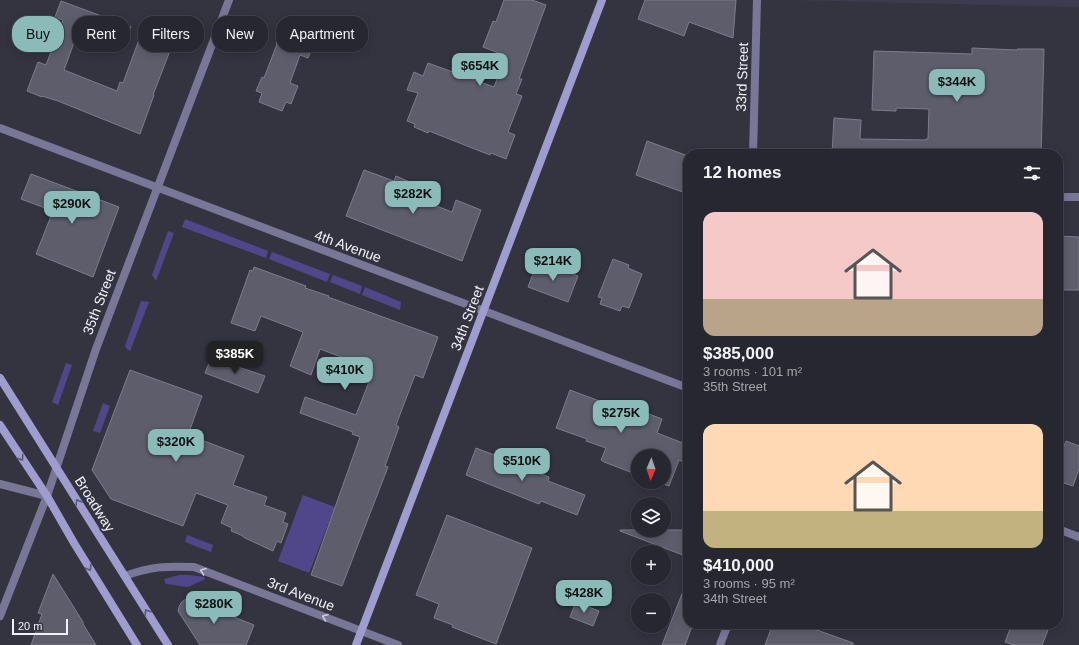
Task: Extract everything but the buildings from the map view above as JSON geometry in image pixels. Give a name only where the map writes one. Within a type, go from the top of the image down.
[{"type":"street","name":"35th Street","points":[[0,616],[47,496],[96,349],[229,0]]},
{"type":"street","name":"34th Street","points":[[356,645],[602,0]]},
{"type":"street","name":"33rd Street","points":[[753,149],[757,0]]},
{"type":"street","name":"4th Avenue","points":[[0,128],[683,386]]},
{"type":"street","points":[[1063,196],[1079,197]]},
{"type":"street","name":"Broadway","points":[[0,378],[168,645]]},
{"type":"street","points":[[0,425],[47,496],[137,645]]},
{"type":"street","points":[[0,484],[47,496]]},
{"type":"street","points":[[1063,531],[1079,537]]},
{"type":"street","name":"3rd Avenue","points":[[125,576],[142,570],[168,566],[194,567],[398,645]]},
{"type":"street","points":[[720,645],[726,629]]},
{"type":"shaded area","points":[[794,0],[1079,0],[1079,7]]},
{"type":"shaded area","points":[[185,219],[268,251],[266,258],[182,227]]},
{"type":"shaded area","points":[[168,231],[174,233],[156,281],[152,275]]},
{"type":"shaded area","points":[[272,252],[330,274],[327,282],[269,259]]},
{"type":"shaded area","points":[[333,275],[362,286],[360,294],[330,282]]},
{"type":"shaded area","points":[[365,287],[401,302],[400,310],[362,295]]},
{"type":"shaded area","points":[[141,301],[149,302],[130,351],[125,346]]},
{"type":"shaded area","points":[[66,363],[72,365],[58,405],[52,402]]},
{"type":"shaded area","points":[[103,403],[110,406],[100,433],[93,431]]},
{"type":"shaded area","points":[[303,495],[335,507],[309,573],[278,561]]},
{"type":"shaded area","points":[[187,535],[213,545],[211,552],[185,542]]},
{"type":"shaded area","points":[[179,575],[204,577],[205,579],[188,587],[166,584],[164,579]]}]
